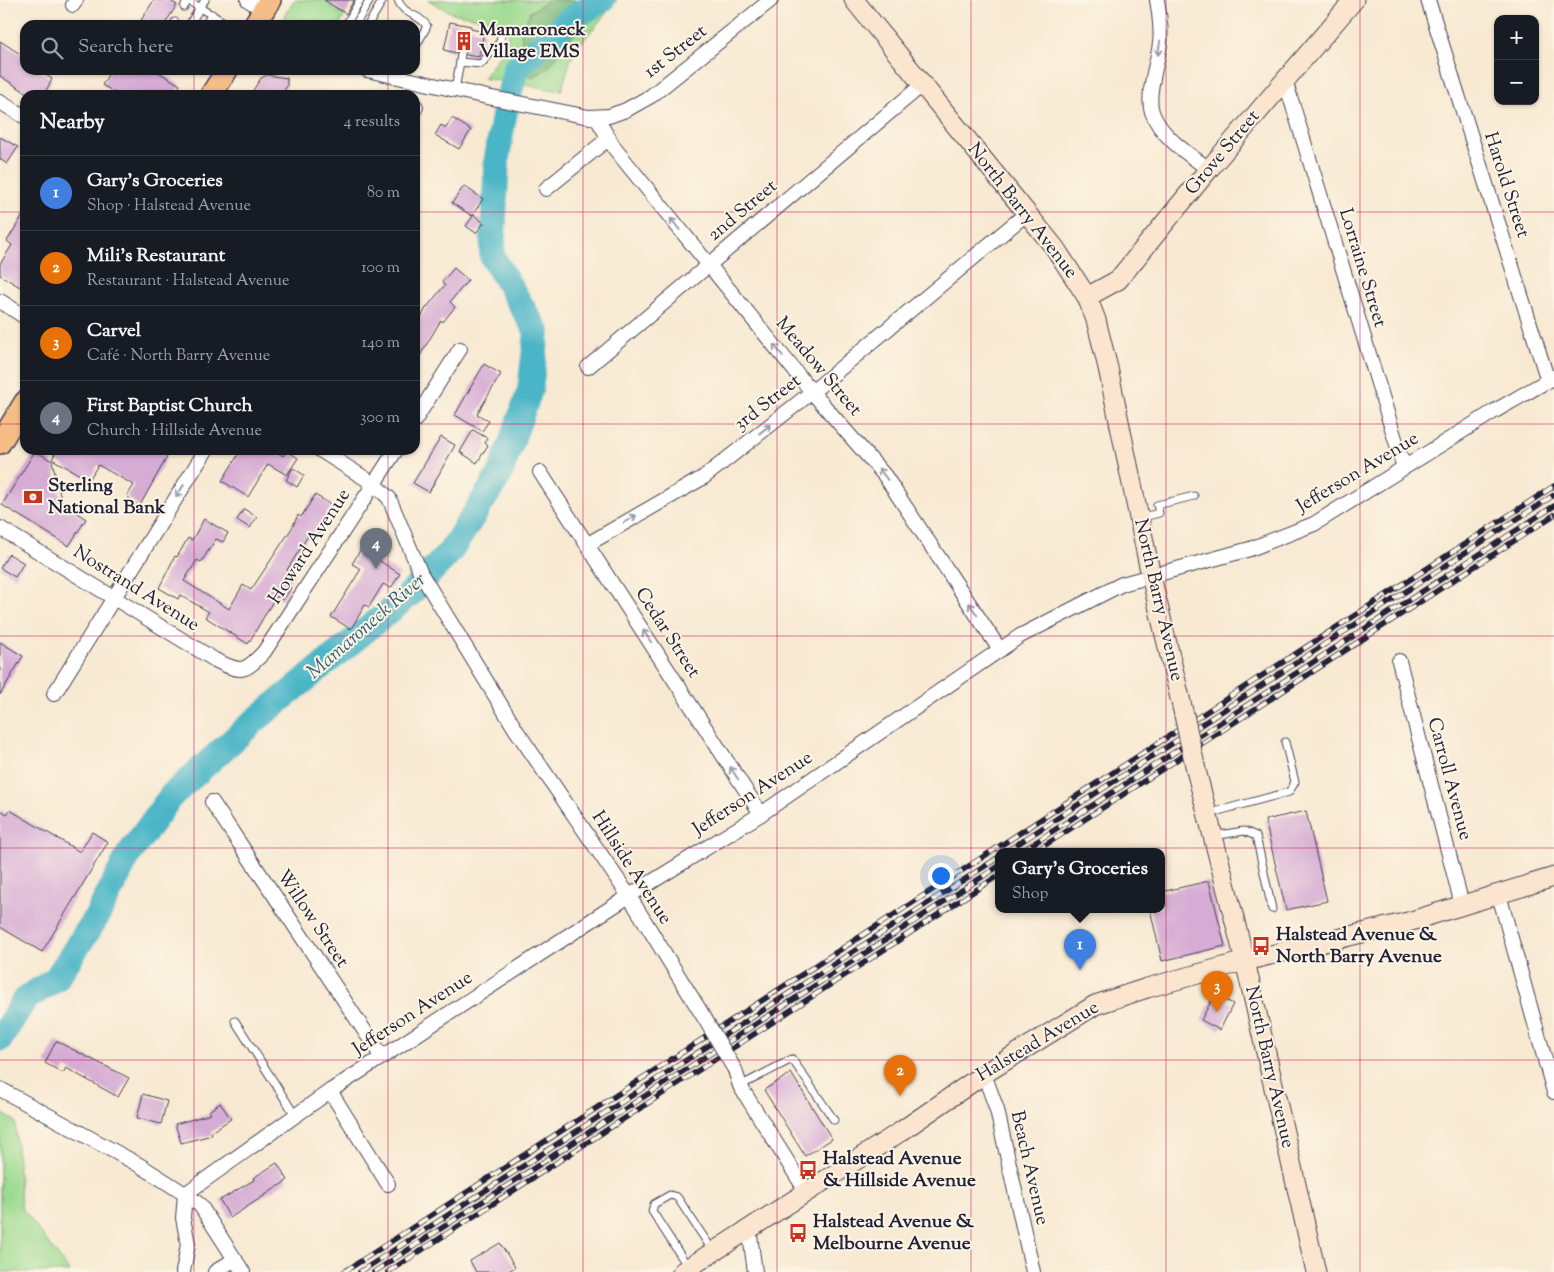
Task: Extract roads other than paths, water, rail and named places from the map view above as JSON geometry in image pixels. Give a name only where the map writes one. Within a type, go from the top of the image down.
[{"type":"main road","points":[[214,90],[223,75]]},
{"type":"main road","points":[[0,443],[20,410]]},
{"type":"street","name":"1st Street","points":[[596,117],[609,116],[626,110],[651,96],[771,0]]},
{"type":"street","name":"North Barry Avenue","points":[[854,0],[1061,256],[1087,297],[1096,320],[1108,368],[1151,576],[1196,770],[1245,961],[1316,1272]]},
{"type":"street","points":[[1157,0],[1160,40],[1150,98],[1152,112],[1165,133],[1188,154],[1209,169]]},
{"type":"street","name":"Harold Street","points":[[1428,0],[1551,379]]},
{"type":"street","name":"Grove Street","points":[[1087,297],[1118,280],[1350,2]]},
{"type":"street","points":[[405,75],[493,99],[596,117]]},
{"type":"street","name":"Lorraine Street","points":[[1285,80],[1404,468]]},
{"type":"street","name":"2nd Street","points":[[588,367],[922,85]]},
{"type":"street","points":[[0,102],[20,114]]},
{"type":"street","name":"Meadow Street","points":[[596,117],[615,149],[708,265],[812,392],[885,476],[1000,650]]},
{"type":"street","points":[[546,189],[609,138]]},
{"type":"street","name":"3rd Street","points":[[588,544],[704,477],[812,392],[1026,214]]},
{"type":"street","points":[[0,301],[20,314]]},
{"type":"street","points":[[420,412],[460,349]]},
{"type":"street","name":"Jefferson Avenue","points":[[185,1194],[330,1090],[629,896],[761,814],[1020,636],[1122,584],[1250,549],[1314,524],[1551,379]]},
{"type":"street","points":[[54,694],[203,455]]},
{"type":"street","name":"Hillside Avenue","points":[[328,455],[374,484],[389,498],[419,569],[433,593],[516,730],[629,896],[735,1070],[740,1086],[806,1191]]},
{"type":"street","name":"Howard Avenue","points":[[253,664],[264,652],[393,455]]},
{"type":"street","name":"Cedar Street","points":[[540,472],[761,814]]},
{"type":"street","name":"Nostrand Avenue","points":[[0,528],[231,668],[243,670],[248,669],[253,664]]},
{"type":"street","name":"Carroll Avenue","points":[[1398,662],[1462,905]]},
{"type":"street","name":"Willow Street","points":[[212,802],[382,1057]]},
{"type":"street","name":"Halstead Avenue","points":[[685,1270],[984,1074],[1095,1005],[1147,988],[1245,961],[1408,922],[1554,877]]},
{"type":"street","points":[[1499,895],[1554,1092]]},
{"type":"street","name":"Beach Avenue","points":[[984,1074],[997,1110],[1033,1272]]},
{"type":"street","points":[[0,1089],[141,1166],[200,1205],[243,1272]]},
{"type":"street","points":[[330,1090],[388,1184]]},
{"type":"street","points":[[183,1272],[188,1244],[183,1218],[185,1194]]},
{"type":"street","points":[[749,1228],[755,1272]]},
{"type":"street","points":[[215,1272],[234,1259]]},
{"type":"lane","points":[[184,7],[188,0],[221,20]]},
{"type":"lane","points":[[192,20],[205,0]]},
{"type":"lane","points":[[349,20],[360,0]]},
{"type":"lane","points":[[358,20],[370,0]]},
{"type":"lane","points":[[371,20],[383,0]]},
{"type":"lane","points":[[398,0],[402,9],[424,22],[427,26],[420,39]]},
{"type":"lane","points":[[208,20],[212,14]]},
{"type":"lane","points":[[455,90],[460,58],[481,64],[500,42],[502,30]]},
{"type":"lane","points":[[1140,518],[1159,513],[1157,505],[1194,496]]},
{"type":"lane","points":[[1207,814],[1289,792],[1295,782],[1286,742]]},
{"type":"lane","points":[[1213,836],[1244,831],[1256,836],[1272,908]]},
{"type":"lane","points":[[235,1021],[295,1115]]},
{"type":"lane","points":[[740,1086],[792,1059],[834,1120]]},
{"type":"lane","points":[[685,1270],[652,1211],[654,1204],[670,1195],[677,1197],[714,1252]]},
{"type":"waterway","name":"Mamaroneck River","points":[[0,1039],[25,999],[56,979],[96,918],[129,854],[172,795],[252,723],[408,596],[450,552],[500,474],[530,390],[537,332],[492,256],[497,157],[504,116],[516,68],[568,20],[602,0]]},
{"type":"railway","points":[[997,848],[1554,486]]},
{"type":"railway","points":[[1012,848],[1554,495]]},
{"type":"railway","points":[[1027,848],[1554,506]]},
{"type":"railway","points":[[1041,848],[1554,515]]},
{"type":"railway","points":[[344,1272],[995,849]]},
{"type":"railway","points":[[360,1272],[995,860]]},
{"type":"railway","points":[[374,1272],[995,869]]},
{"type":"railway","points":[[388,1272],[995,878]]},
{"type":"place","name":"Mamaroneck Village EMS","points":[[464,41]]},
{"type":"place","name":"Sterling National Bank","points":[[33,497]]},
{"type":"place","name":"First Baptist Church","points":[[376,569]]},
{"type":"place","name":"Halstead Avenue & North Barry Avenue","points":[[1261,946]]},
{"type":"place","name":"Gary's Groceries","points":[[1080,970]]},
{"type":"place","name":"Carvel","points":[[1217,1012]]},
{"type":"place","name":"Mili's Restaurant","points":[[900,1096]]},
{"type":"place","name":"Halstead Avenue & Hillside Avenue","points":[[808,1170]]},
{"type":"place","name":"Halstead Avenue & Melbourne Avenue","points":[[798,1233]]}]
